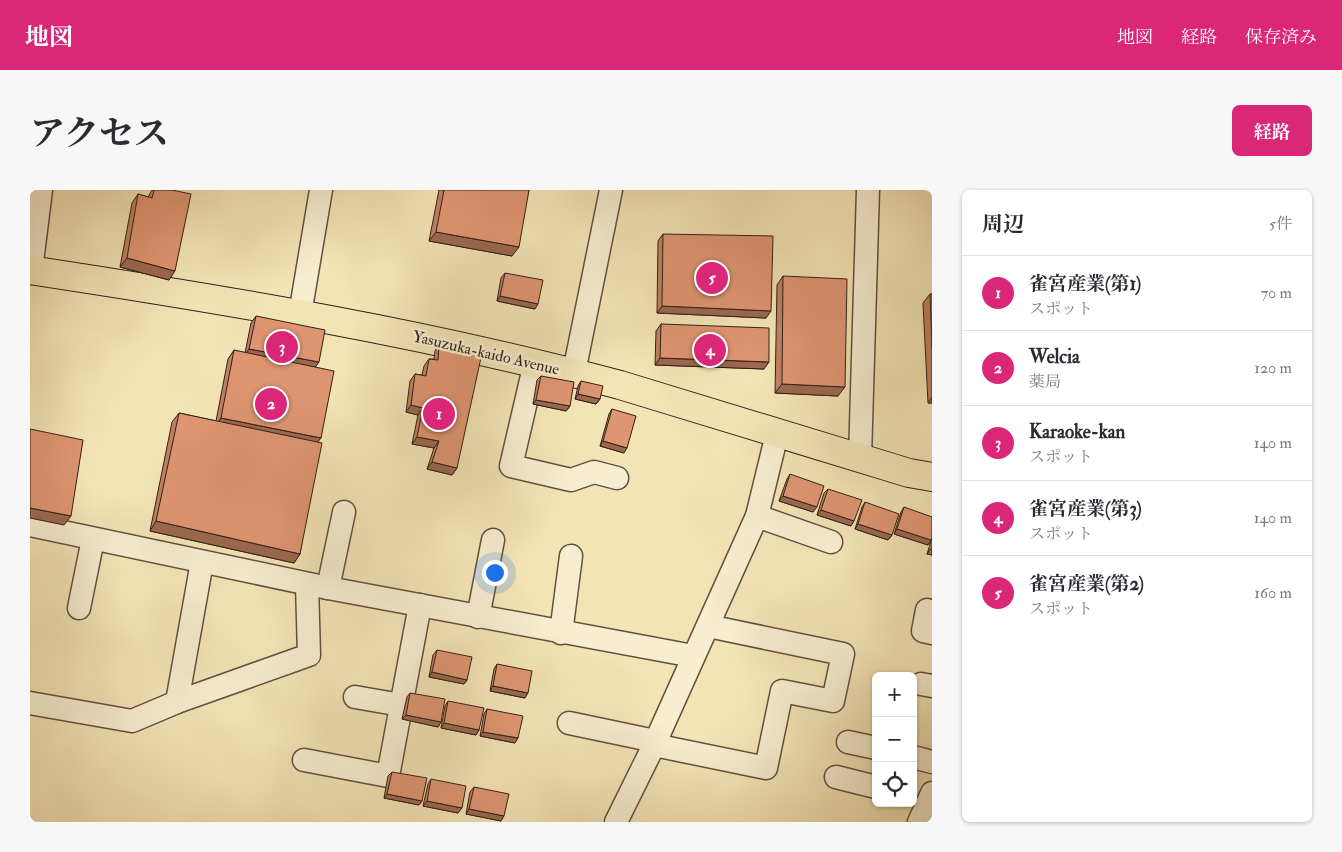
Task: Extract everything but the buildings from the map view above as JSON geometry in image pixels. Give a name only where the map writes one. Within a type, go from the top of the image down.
[{"type":"main road","name":"Yasuzuka-kaido Avenue","points":[[30,270],[300,314],[535,363],[629,387],[777,434],[909,473],[932,477]]},
{"type":"street","points":[[30,270],[41,190]]},
{"type":"street","points":[[300,314],[321,190]]},
{"type":"street","points":[[574,372],[611,190]]},
{"type":"street","points":[[860,458],[868,190]]},
{"type":"street","points":[[535,363],[511,466],[571,480],[594,472],[617,478]]},
{"type":"street","points":[[616,822],[655,743],[757,516],[777,434]]},
{"type":"street","points":[[30,703],[132,721],[177,702],[309,655],[318,586],[344,512]]},
{"type":"street","points":[[757,516],[831,542]]},
{"type":"street","points":[[30,525],[318,586],[693,656]]},
{"type":"street","points":[[79,608],[93,539]]},
{"type":"street","points":[[478,617],[493,540]]},
{"type":"street","points":[[560,632],[571,556]]},
{"type":"street","points":[[177,702],[202,562]]},
{"type":"street","points":[[304,760],[388,776],[420,605]]},
{"type":"street","points":[[927,610],[923,631],[932,633]]},
{"type":"street","points":[[569,723],[766,768],[782,691],[833,701],[843,654],[708,626]]},
{"type":"street","points":[[355,697],[401,705]]},
{"type":"street","points":[[848,742],[872,747]]},
{"type":"street","points":[[917,758],[932,762]]},
{"type":"street","points":[[836,777],[872,786]]},
{"type":"street","points":[[919,822],[925,796]]},
{"type":"place","name":"雀宮産業(第2)","points":[[712,278]]},
{"type":"place","name":"Karaoke-kan","points":[[282,347]]},
{"type":"place","name":"雀宮産業(第3)","points":[[710,350]]},
{"type":"place","name":"Welcia","points":[[271,404]]},
{"type":"place","name":"雀宮産業(第1)","points":[[439,414]]}]
